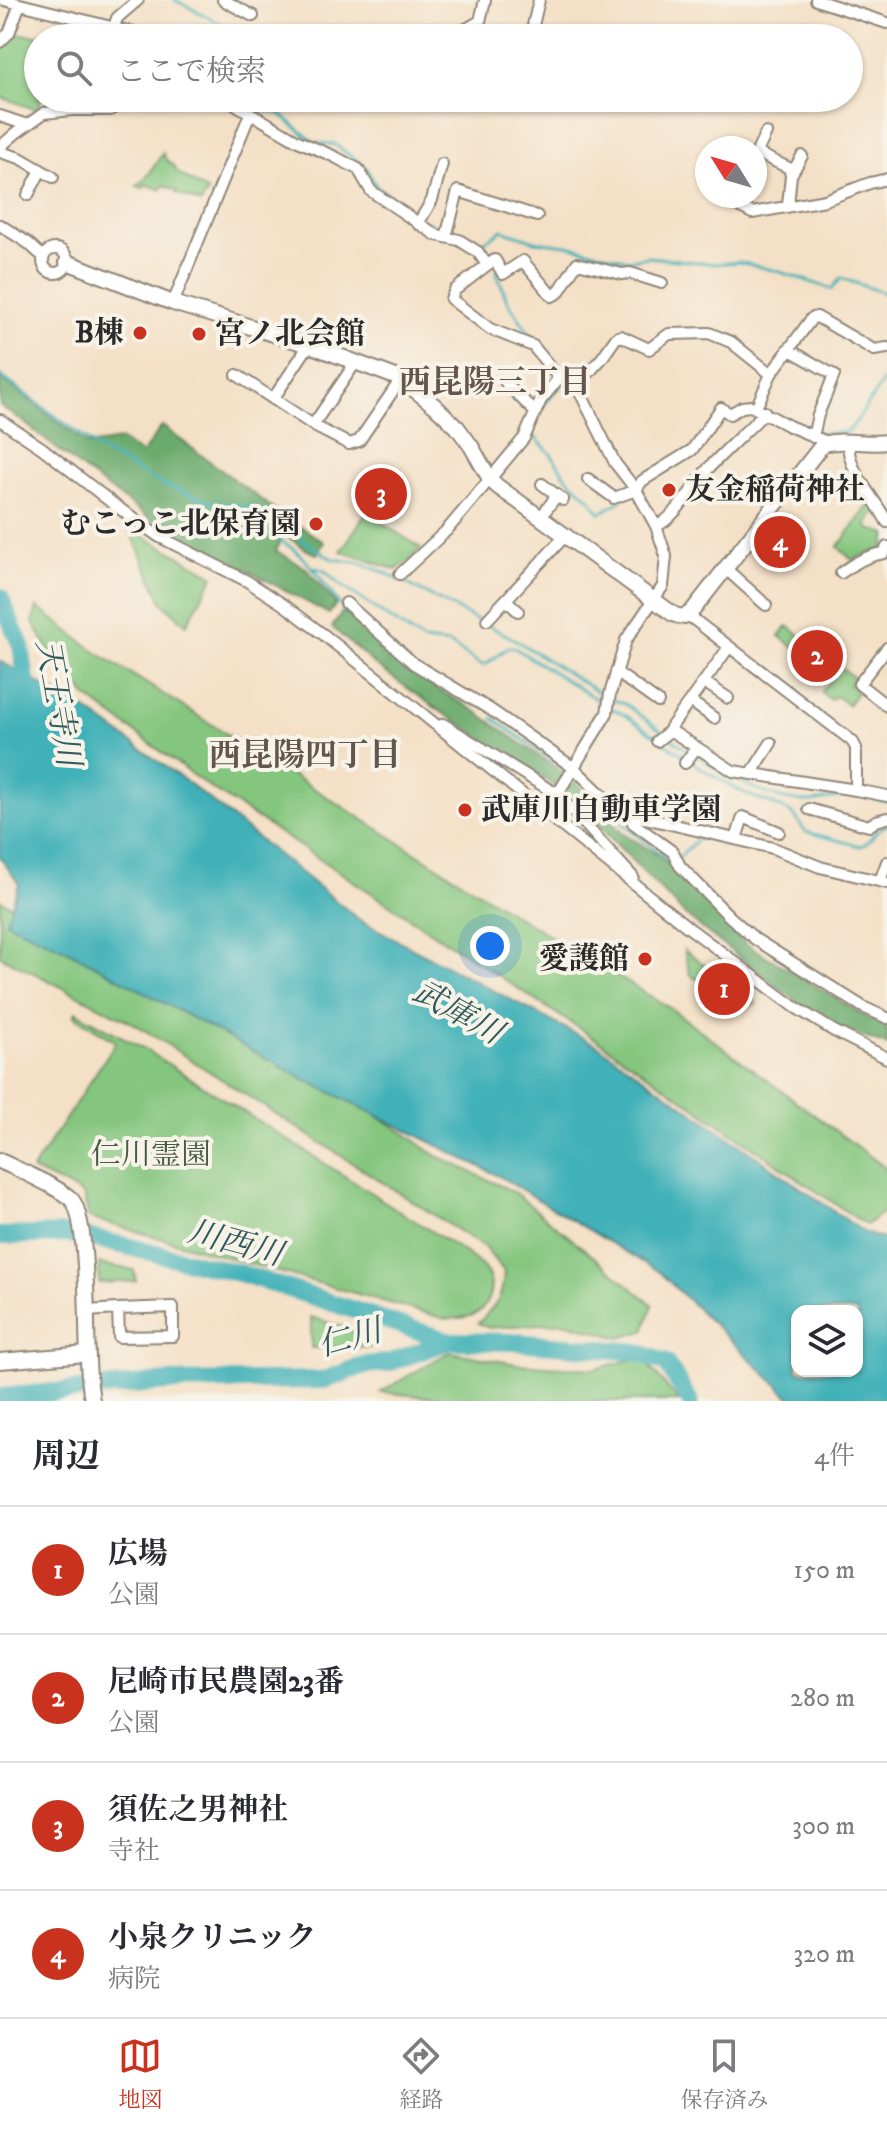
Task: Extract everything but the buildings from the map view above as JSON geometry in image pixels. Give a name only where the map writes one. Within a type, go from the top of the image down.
[{"type":"street","points":[[4,0],[84,24]]},
{"type":"street","points":[[115,24],[117,18],[138,0]]},
{"type":"street","points":[[223,0],[248,15]]},
{"type":"street","points":[[473,24],[480,21],[485,0]]},
{"type":"street","points":[[533,24],[539,0]]},
{"type":"street","points":[[816,0],[851,5],[887,23]]},
{"type":"street","points":[[0,42],[9,33],[20,4]]},
{"type":"street","points":[[53,112],[44,113],[27,125],[0,150],[53,177]]},
{"type":"street","points":[[173,303],[250,114],[358,169],[371,191],[420,220],[436,235],[459,240],[478,252],[487,265]]},
{"type":"street","points":[[0,116],[27,125]]},
{"type":"street","points":[[791,175],[802,156]]},
{"type":"street","points":[[767,158],[789,168],[788,205]]},
{"type":"street","points":[[420,220],[432,200],[442,164]]},
{"type":"street","points":[[28,195],[41,170]]},
{"type":"street","points":[[446,237],[461,177]]},
{"type":"street","points":[[744,208],[752,213],[825,200],[887,179]]},
{"type":"street","points":[[458,191],[510,201],[537,216]]},
{"type":"street","points":[[0,225],[39,253]]},
{"type":"street","points":[[559,378],[533,346],[490,329],[451,299],[455,290],[495,260],[503,274],[523,261],[552,296],[558,293],[577,263],[622,274],[630,273],[662,283]]},
{"type":"street","points":[[67,262],[173,303],[309,345],[401,379],[457,427],[497,486],[677,616],[688,615],[852,741],[856,748],[856,790]]},
{"type":"street","points":[[656,526],[662,524],[760,410],[771,374],[812,318],[817,317],[874,350],[887,348]]},
{"type":"street","points":[[577,386],[616,338],[621,336],[649,349],[669,334],[709,333],[731,342],[771,374]]},
{"type":"street","points":[[273,399],[309,345]]},
{"type":"street","points":[[688,615],[818,448],[818,415],[834,375],[788,349]]},
{"type":"street","points":[[313,425],[356,362]]},
{"type":"street","points":[[237,375],[313,425],[349,444],[359,441],[401,379]]},
{"type":"street","points":[[559,378],[568,378],[577,386],[615,463],[636,490],[656,526],[666,556],[663,586],[626,640],[607,713],[563,786],[560,797],[647,895]]},
{"type":"street","points":[[400,574],[447,530],[524,438],[541,400],[559,378]]},
{"type":"street","points":[[506,383],[535,412]]},
{"type":"street","points":[[588,479],[614,498],[636,490],[642,481],[692,450],[721,408],[730,414],[742,407],[760,410],[820,440],[887,442]]},
{"type":"street","points":[[0,420],[158,536],[247,581],[284,605],[681,923],[795,1007],[887,1058]]},
{"type":"street","points":[[848,442],[848,456],[858,477],[879,505],[887,522]]},
{"type":"street","points":[[541,517],[560,498],[542,484]]},
{"type":"street","points":[[487,620],[565,536]]},
{"type":"street","points":[[841,573],[853,564],[886,552]]},
{"type":"street","points":[[726,569],[766,605]]},
{"type":"street","points":[[506,600],[518,611]]},
{"type":"street","points":[[346,603],[414,664],[475,700],[573,769],[613,809],[632,819],[675,857],[729,916],[755,939],[863,1007],[887,1018]]},
{"type":"street","points":[[657,741],[672,729],[729,647]]},
{"type":"street","points":[[887,648],[859,684],[887,706]]},
{"type":"street","points":[[616,672],[658,702]]},
{"type":"street","points":[[704,682],[728,698]]},
{"type":"street","points":[[690,701],[714,718]]},
{"type":"street","points":[[428,719],[445,725],[550,790],[556,792],[563,786]]},
{"type":"street","points":[[672,729],[727,769],[887,796]]},
{"type":"street","points":[[751,774],[771,743]]},
{"type":"street","points":[[685,763],[696,749]]},
{"type":"street","points":[[809,809],[869,826],[887,818]]},
{"type":"street","points":[[736,839],[743,817],[779,832]]},
{"type":"street","points":[[632,819],[773,848],[820,867],[883,882],[887,862]]},
{"type":"street","points":[[0,1161],[73,1200],[81,1224],[92,1401]]},
{"type":"street","points":[[87,1311],[118,1309],[173,1307],[173,1336],[119,1337],[118,1309]]},
{"type":"street","points":[[0,1361],[88,1357]]},
{"type":"green space","points":[[14,34],[24,34],[24,105],[0,97],[0,49]]},
{"type":"green space","points":[[163,153],[177,172],[208,192],[201,203],[163,185],[161,190],[146,184],[144,188],[137,186]]},
{"type":"green space","points":[[0,377],[88,445],[120,440],[142,454],[162,426],[324,542],[317,554],[283,534],[276,551],[306,568],[336,604],[329,614],[161,527],[0,406]]},
{"type":"green space","points":[[872,501],[880,512],[874,513],[867,525],[869,529],[887,534],[884,548],[852,560],[838,547]]},
{"type":"green space","points":[[366,513],[421,548],[396,570],[341,551]]},
{"type":"green space","points":[[129,528],[214,576],[186,625],[162,602]]},
{"type":"green space","points":[[37,607],[96,652],[512,913],[670,1008],[887,1169],[887,1209],[866,1225],[597,1040],[209,787],[86,696],[49,651],[33,622]]},
{"type":"green space","points":[[343,611],[408,669],[474,710],[578,784],[621,832],[660,856],[746,944],[887,1027],[887,1045],[839,1028],[801,1005],[685,915],[570,796],[375,665],[332,627]]},
{"type":"green space","points":[[788,626],[854,678],[849,684],[858,691],[848,705],[836,696],[831,700],[821,692],[833,677],[779,636]]},
{"type":"green space","points":[[0,900],[218,1016],[437,1156],[514,1192],[653,1305],[644,1331],[620,1338],[564,1322],[489,1328],[478,1323],[498,1301],[504,1271],[484,1247],[135,1024],[0,956]]},
{"type":"green space","points":[[684,950],[756,1003],[744,1010],[690,975]]},
{"type":"green space","name":"仁川霊園","points":[[76,1012],[143,1048],[468,1255],[483,1268],[490,1280],[485,1305],[471,1316],[446,1319],[89,1218],[83,1194],[32,1170],[116,1042],[74,1016]]},
{"type":"green space","points":[[99,1264],[134,1270],[136,1281],[99,1283]]},
{"type":"green space","points":[[311,1317],[373,1337],[372,1347],[311,1348]]},
{"type":"green space","points":[[449,1352],[517,1364],[594,1369],[638,1358],[650,1367],[679,1401],[466,1401],[381,1392]]},
{"type":"water","name":"武庫川","points":[[0,661],[85,709],[187,782],[361,921],[597,1045],[865,1233],[887,1240],[887,1401],[794,1401],[659,1272],[497,1175],[306,1080],[65,949],[6,922],[19,884],[0,857]]},
{"type":"waterway","points":[[175,0],[221,24]]},
{"type":"waterway","points":[[272,112],[280,114],[315,143],[334,144],[366,167],[376,186],[412,213]]},
{"type":"waterway","points":[[425,222],[444,230]]},
{"type":"waterway","points":[[452,232],[480,244],[502,230],[535,241],[567,245],[628,260],[648,257],[716,264],[739,262],[832,289],[841,278],[887,294]]},
{"type":"waterway","points":[[480,244],[491,261]]},
{"type":"waterway","points":[[496,271],[507,300],[537,345]]},
{"type":"waterway","points":[[816,433],[849,430],[887,374]]},
{"type":"waterway","points":[[0,375],[99,449],[161,484],[234,510],[295,550],[312,567],[339,604],[397,655]]},
{"type":"waterway","points":[[544,405],[563,380]]},
{"type":"waterway","points":[[530,432],[600,513],[621,501]]},
{"type":"waterway","points":[[670,509],[681,497]]},
{"type":"waterway","points":[[217,502],[258,508],[332,559],[356,562],[384,572],[514,639],[606,697]]},
{"type":"waterway","points":[[312,567],[325,571],[339,584],[423,641],[450,644],[485,665],[513,647],[604,704]]},
{"type":"waterway","name":"天王寺川","points":[[0,597],[21,646],[29,701]]},
{"type":"waterway","points":[[412,668],[424,678],[467,701]]},
{"type":"waterway","points":[[613,700],[625,704],[663,732]]},
{"type":"waterway","points":[[611,708],[684,756]]},
{"type":"waterway","points":[[493,718],[578,779]]},
{"type":"waterway","points":[[669,737],[689,751]]},
{"type":"waterway","points":[[695,755],[734,778],[778,797],[806,802],[856,795]]},
{"type":"waterway","points":[[691,761],[738,790],[791,813],[806,832],[860,846],[887,825]]},
{"type":"waterway","points":[[872,798],[887,802]]},
{"type":"waterway","points":[[611,813],[673,864]]},
{"type":"waterway","points":[[678,857],[705,837]]},
{"type":"waterway","points":[[763,851],[779,856]]},
{"type":"waterway","name":"川西川","points":[[0,1236],[67,1234],[100,1240],[243,1274],[449,1341]]},
{"type":"waterway","name":"仁川","points":[[0,1397],[167,1382],[325,1380],[364,1365],[388,1363],[449,1341],[516,1342],[637,1352],[666,1363],[690,1401]]},
{"type":"place","name":"B棟","points":[[140,333]]},
{"type":"place","name":"宮ノ北会館","points":[[199,334]]},
{"type":"place","name":"友金稲荷神社","points":[[669,490]]},
{"type":"place","name":"須佐之男神社","points":[[381,494]]},
{"type":"place","name":"むこっこ北保育園","points":[[316,524]]},
{"type":"place","name":"小泉クリニック","points":[[780,542]]},
{"type":"place","name":"尼崎市民農園23番","points":[[817,656]]},
{"type":"place","name":"武庫川自動車学園","points":[[465,810]]},
{"type":"place","name":"愛護館","points":[[645,959]]},
{"type":"place","name":"広場","points":[[724,989]]},
{"type":"district","name":"西昆陽三丁目","points":[[495,383]]},
{"type":"district","name":"西昆陽四丁目","points":[[305,756]]}]
